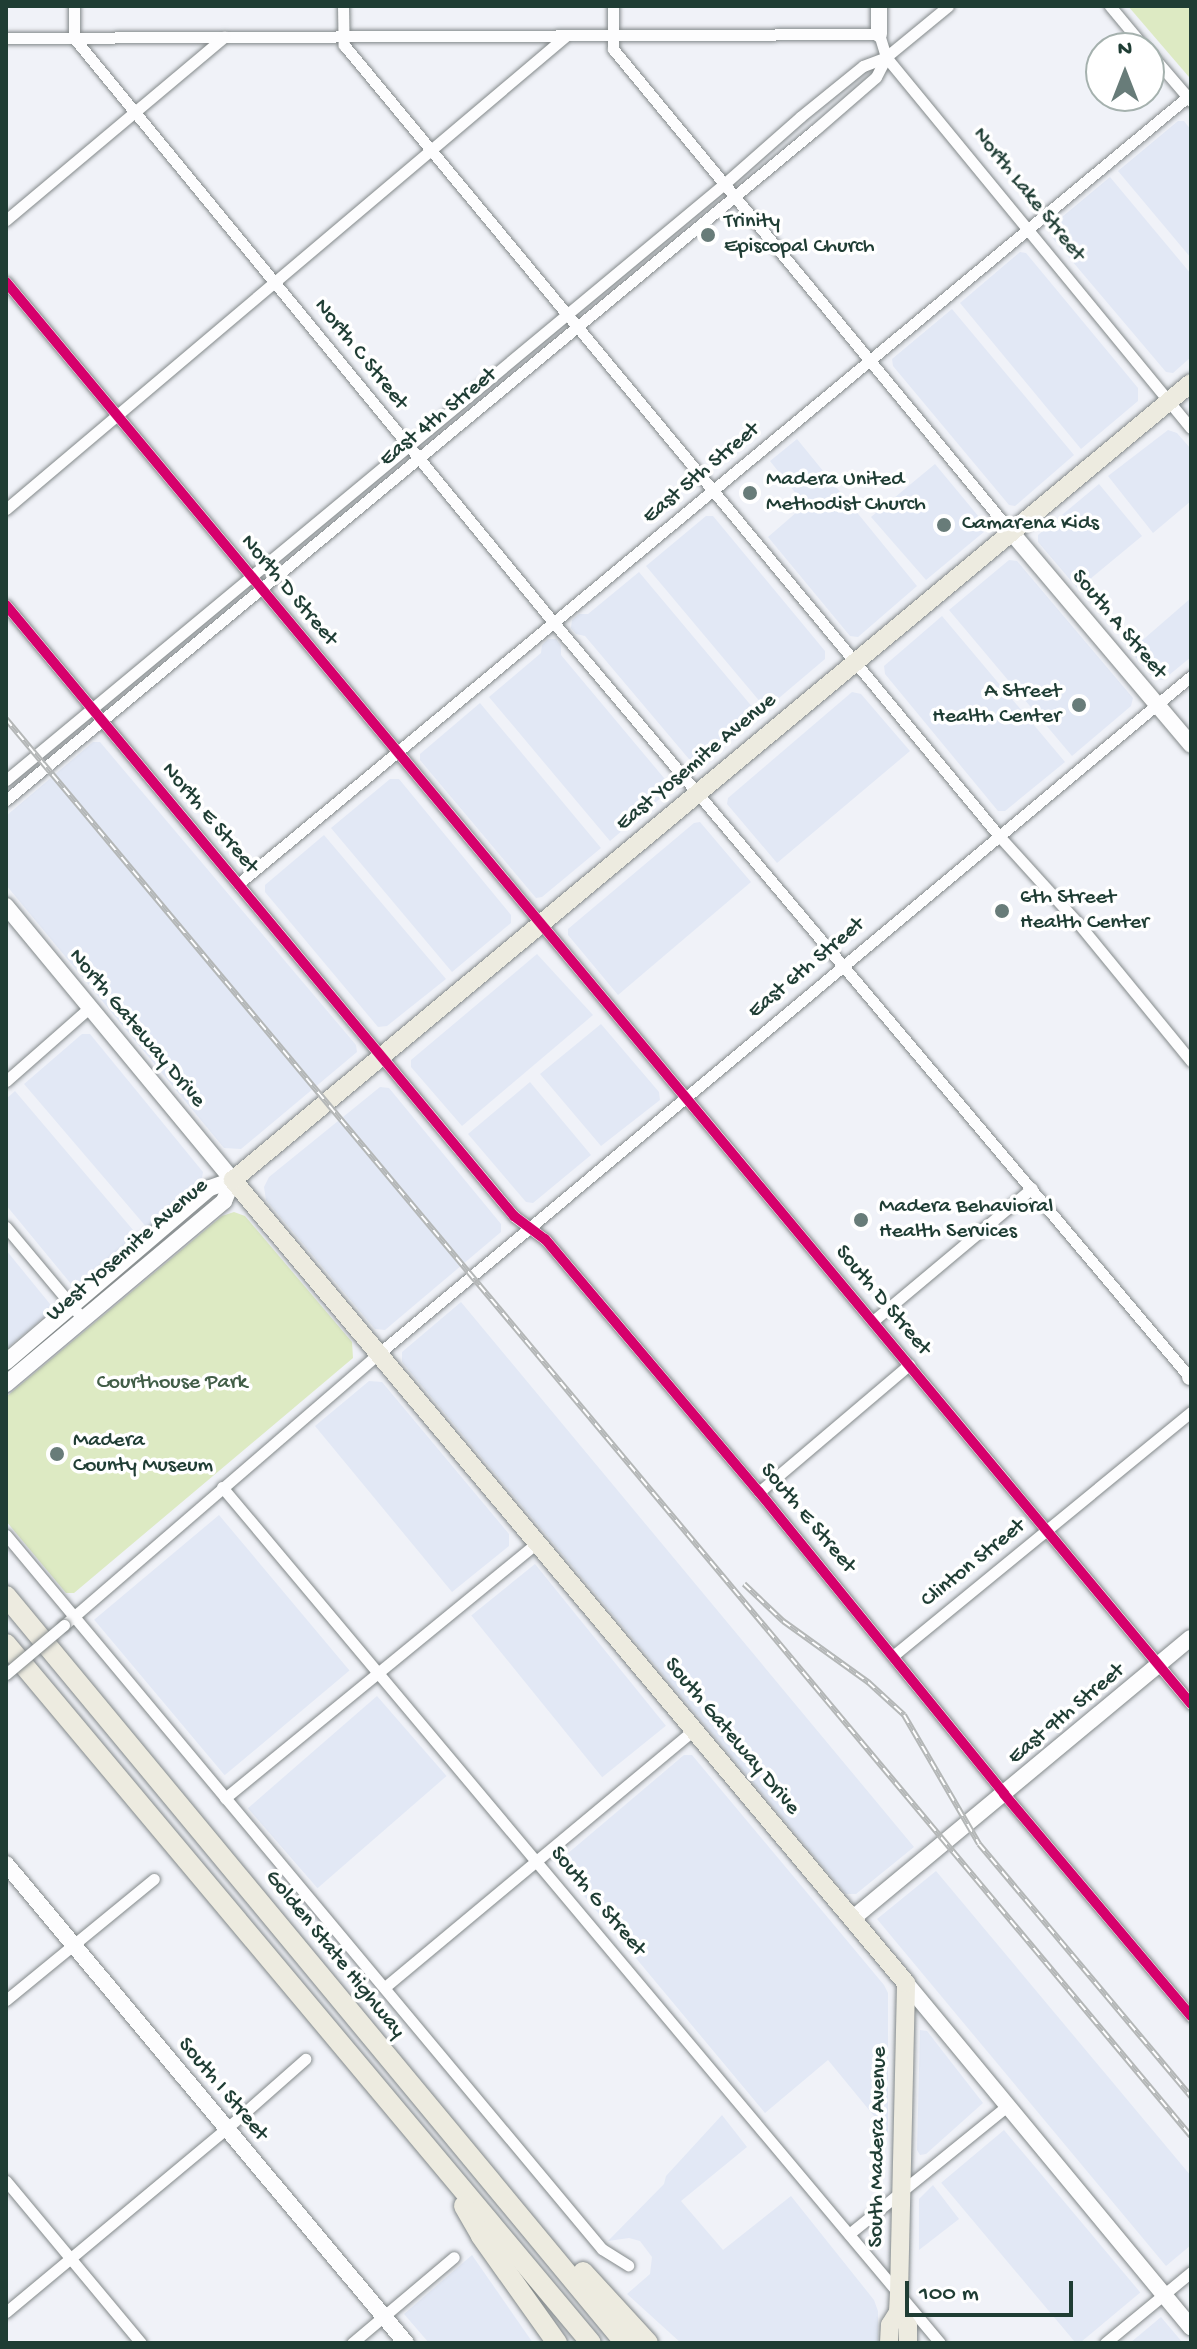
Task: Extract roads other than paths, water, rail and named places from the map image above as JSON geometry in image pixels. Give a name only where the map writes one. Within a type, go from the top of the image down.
[{"type":"highway","name":"Golden State Highway","points":[[6,1596],[625,2343]]},
{"type":"highway","points":[[6,1644],[591,2343]]},
{"type":"highway","points":[[469,2156],[521,2206],[648,2343]]},
{"type":"highway","points":[[442,2167],[481,2236],[557,2343]]},
{"type":"main road","name":"East Yosemite Avenue","points":[[233,1180],[1191,383]]},
{"type":"main road","name":"South Gateway Drive","points":[[233,1180],[906,1983]]},
{"type":"main road","name":"South Madera Avenue","points":[[889,2343],[890,2325],[899,2303],[906,1983]]},
{"type":"main road","name":"South Madera Avenue","points":[[899,2303],[908,2326],[908,2343]]},
{"type":"street","points":[[74,6],[74,38]]},
{"type":"street","points":[[343,6],[344,45],[999,836],[1078,923],[1191,1061]]},
{"type":"street","points":[[613,6],[613,49],[1012,533]]},
{"type":"street","name":"North Lake Street","points":[[879,6],[879,34],[886,57],[1191,428]]},
{"type":"street","name":"East 4th Street","points":[[6,780],[863,66],[886,57],[948,6]]},
{"type":"street","points":[[1110,6],[1132,32]]},
{"type":"street","points":[[6,38],[879,34]]},
{"type":"street","points":[[6,509],[567,35]]},
{"type":"street","points":[[6,220],[224,37]]},
{"type":"street","name":"North C Street","points":[[74,38],[554,623],[1191,1377]]},
{"type":"street","name":"East 4th Street","points":[[6,800],[734,199],[876,77],[886,57]]},
{"type":"street","points":[[1165,70],[1190,98]]},
{"type":"street","name":"East 5th Street","points":[[238,884],[1190,98]]},
{"type":"street","name":"North D Street","points":[[6,282],[539,925]]},
{"type":"street","name":"South A Street","points":[[1012,533],[1191,745]]},
{"type":"street","name":"North E Street","points":[[6,605],[381,1058]]},
{"type":"street","name":"East 6th Street","points":[[6,1674],[377,1355],[1191,676]]},
{"type":"street","name":"North Gateway Drive","points":[[6,906],[233,1180]]},
{"type":"street","name":"South D Street","points":[[539,925],[1191,1704]]},
{"type":"street","points":[[6,1081],[89,1008]]},
{"type":"street","name":"South E Street","points":[[381,1058],[514,1216],[545,1239],[759,1492],[1004,1794],[1191,2016]]},
{"type":"street","name":"West Yosemite Avenue","points":[[6,1384],[210,1188],[233,1180]]},
{"type":"street","points":[[873,1321],[1032,1188]]},
{"type":"street","points":[[6,1227],[77,1313]]},
{"type":"street","name":"West Yosemite Avenue","points":[[6,1362],[77,1313]]},
{"type":"street","points":[[759,1492],[909,1365]]},
{"type":"street","name":"Clinton Street","points":[[894,1655],[1191,1412]]},
{"type":"street","name":"South G Street","points":[[222,1487],[849,2234],[899,2303],[940,2343]]},
{"type":"street","points":[[6,1535],[69,1621],[225,1798],[602,2249],[628,2265]]},
{"type":"street","points":[[225,1798],[536,1543]]},
{"type":"street","name":"East 9th Street","points":[[852,1919],[1191,1638]]},
{"type":"street","points":[[385,1987],[692,1731]]},
{"type":"street","name":"South I Street","points":[[6,1864],[406,2343]]},
{"type":"street","points":[[6,2000],[154,1879]]},
{"type":"street","name":"South Gateway Drive","points":[[906,1983],[1191,2327]]},
{"type":"street","points":[[6,2312],[226,2129],[305,2059]]},
{"type":"street","points":[[849,2234],[1006,2107]]},
{"type":"street","points":[[6,2181],[141,2343]]},
{"type":"street","points":[[352,2343],[454,2257]]},
{"type":"street","points":[[1105,2343],[1191,2272]]},
{"type":"railway","points":[[6,719],[1191,2136]]},
{"type":"railway","points":[[744,1584],[783,1621],[868,1682],[904,1715],[979,1844],[1191,2097]]},
{"type":"place","name":"Trinity Episcopal Church","points":[[708,235]]},
{"type":"place","name":"Madera United Methodist Church","points":[[750,493]]},
{"type":"place","name":"Camarena Kids","points":[[944,525]]},
{"type":"place","name":"A Street Health Center","points":[[1079,705]]},
{"type":"place","name":"6th Street Health Center","points":[[1002,911]]},
{"type":"place","name":"Madera Behavioral Health Services","points":[[861,1220]]},
{"type":"place","name":"Madera County Museum","points":[[57,1454]]},
{"type":"park label","name":"Courthouse Park","points":[[172,1384]]}]
